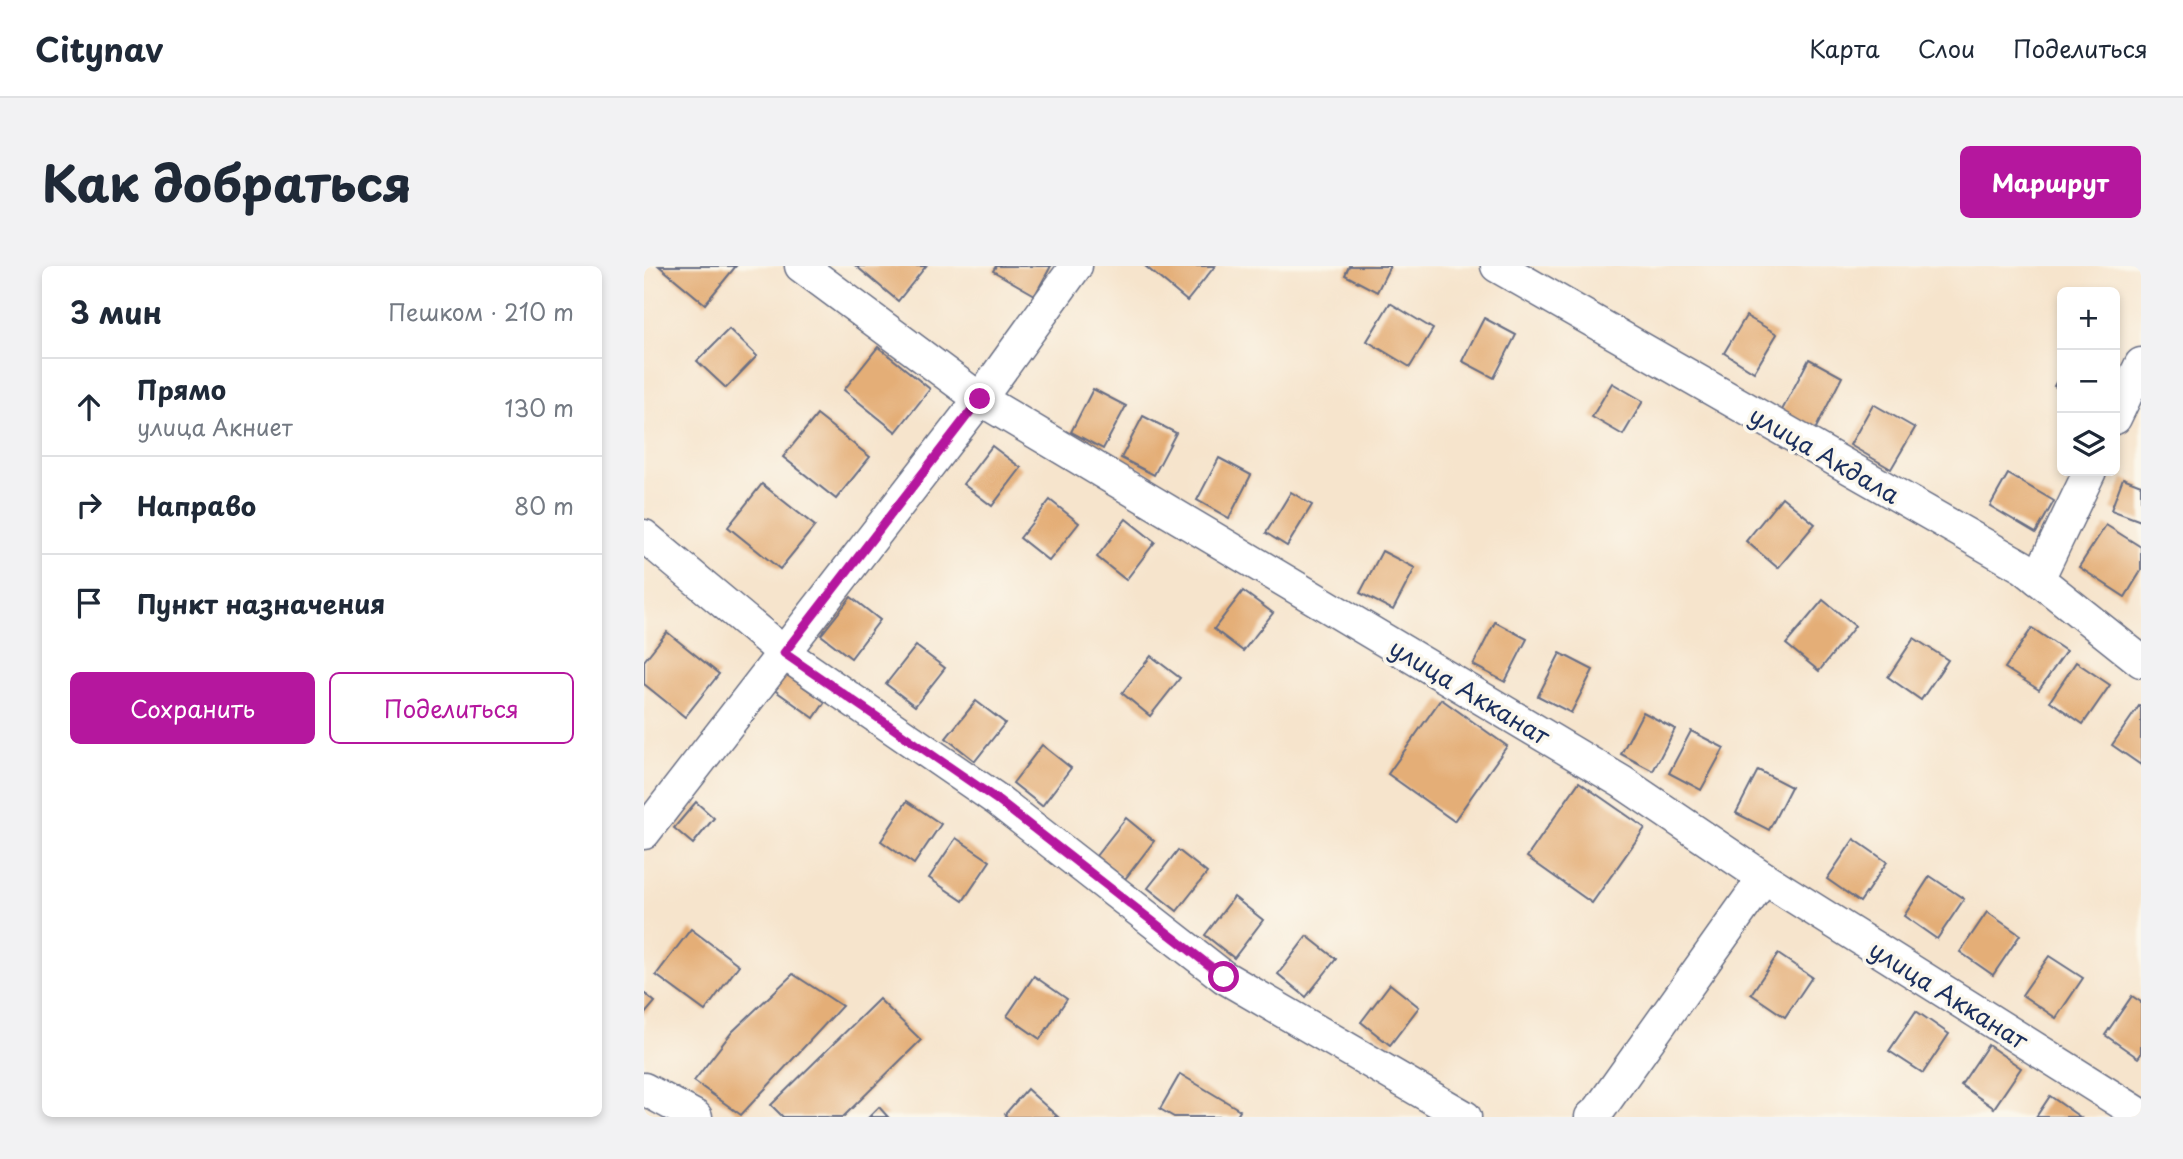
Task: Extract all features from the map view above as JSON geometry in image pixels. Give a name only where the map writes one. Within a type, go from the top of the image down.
[{"type":"street","name":"улица Акканат","points":[[801,266],[980,399],[1622,782],[1764,878],[2141,1115]]},
{"type":"street","points":[[644,834],[980,399],[1076,266]]},
{"type":"street","name":"улица Акдала","points":[[1497,266],[2023,567],[2141,661]]},
{"type":"street","points":[[2117,413],[2141,364]]},
{"type":"street","points":[[2038,579],[2088,476]]},
{"type":"street","points":[[644,536],[784,653],[996,799],[1224,977],[1465,1117]]},
{"type":"street","points":[[1591,1117],[1600,1110],[1764,878]]},
{"type":"street","points":[[644,1089],[696,1117]]},
{"type":"building","points":[[659,266],[736,266],[705,304]]},
{"type":"building","points":[[856,266],[926,266],[898,301]]},
{"type":"building","points":[[996,266],[1051,266],[1035,295],[993,271]]},
{"type":"building","points":[[1145,266],[1215,266],[1187,301]]},
{"type":"building","points":[[1349,266],[1390,266],[1377,292],[1345,275]]},
{"type":"building","points":[[1390,303],[1433,329],[1410,367],[1367,341]]},
{"type":"building","points":[[1746,316],[1777,334],[1754,372],[1724,353]]},
{"type":"building","points":[[1484,318],[1516,335],[1494,378],[1462,361]]},
{"type":"building","points":[[729,329],[757,356],[726,388],[697,361]]},
{"type":"building","points":[[878,347],[930,389],[896,432],[844,390]]},
{"type":"building","points":[[1809,359],[1842,377],[1815,430],[1781,412]]},
{"type":"building","points":[[1612,383],[1643,401],[1623,435],[1592,417]]},
{"type":"building","points":[[1093,389],[1126,406],[1103,449],[1071,432]]},
{"type":"building","points":[[1873,404],[1915,428],[1891,469],[1850,445]]},
{"type":"building","points":[[817,415],[870,457],[836,499],[783,457]]},
{"type":"building","points":[[1143,416],[1176,433],[1154,475],[1121,458]]},
{"type":"building","points":[[992,446],[1021,468],[992,506],[963,484]]},
{"type":"building","points":[[1219,458],[1251,475],[1229,518],[1197,500]]},
{"type":"building","points":[[2008,474],[2054,501],[2036,533],[1990,506]]},
{"type":"building","points":[[2123,478],[2141,485],[2141,521],[2111,510]]},
{"type":"building","points":[[762,484],[815,526],[780,569],[728,527]]},
{"type":"building","points":[[1291,492],[1312,505],[1287,546],[1266,533]]},
{"type":"building","points":[[1782,497],[1815,524],[1778,568],[1746,541]]},
{"type":"building","points":[[1050,500],[1079,523],[1049,561],[1020,538]]},
{"type":"building","points":[[1126,519],[1155,542],[1126,580],[1097,557]]},
{"type":"building","points":[[2106,525],[2141,547],[2141,571],[2125,597],[2079,567]]},
{"type":"building","points":[[1382,551],[1415,568],[1393,610],[1360,593]]},
{"type":"building","points":[[1243,591],[1273,613],[1243,651],[1214,629]]},
{"type":"building","points":[[851,597],[880,620],[851,658],[821,635]]},
{"type":"building","points":[[1823,600],[1855,626],[1819,671],[1786,644]]},
{"type":"building","points":[[1495,622],[1527,639],[1505,682],[1473,665]]},
{"type":"building","points":[[2032,628],[2066,651],[2039,690],[2005,668]]},
{"type":"building","points":[[667,632],[719,674],[685,717],[644,684],[644,661]]},
{"type":"building","points":[[1914,638],[1948,660],[1921,700],[1888,677]]},
{"type":"building","points":[[916,646],[945,668],[915,706],[886,684]]},
{"type":"building","points":[[1560,653],[1593,670],[1571,713],[1538,696]]},
{"type":"building","points":[[1151,656],[1180,678],[1150,716],[1122,693]]},
{"type":"building","points":[[2076,662],[2110,685],[2083,724],[2050,701]]},
{"type":"building","points":[[784,673],[825,702],[814,718],[773,689]]},
{"type":"building","points":[[1441,699],[1507,746],[1454,821],[1388,774]]},
{"type":"building","points":[[976,701],[1005,723],[975,761],[946,738]]},
{"type":"building","points":[[2139,706],[2141,707],[2141,765],[2112,745]]},
{"type":"building","points":[[1643,712],[1675,729],[1653,771],[1621,754]]},
{"type":"building","points":[[1691,731],[1724,748],[1701,790],[1669,773]]},
{"type":"building","points":[[1042,745],[1071,768],[1042,806],[1013,783]]},
{"type":"building","points":[[1758,770],[1791,787],[1769,830],[1736,813]]},
{"type":"building","points":[[1579,782],[1645,828],[1592,903],[1527,857]]},
{"type":"building","points":[[907,801],[941,824],[914,864],[881,841]]},
{"type":"building","points":[[696,802],[714,818],[693,844],[674,828]]},
{"type":"building","points":[[1126,818],[1154,841],[1125,879],[1096,856]]},
{"type":"building","points":[[956,838],[990,861],[963,901],[929,878]]},
{"type":"building","points":[[1854,839],[1887,862],[1860,902],[1827,879]]},
{"type":"building","points":[[1178,850],[1207,873],[1177,911],[1148,888]]},
{"type":"building","points":[[1930,876],[1964,899],[1937,939],[1904,916]]},
{"type":"building","points":[[1234,897],[1263,920],[1234,958],[1205,935]]},
{"type":"building","points":[[1987,912],[2020,935],[1993,975],[1960,952]]},
{"type":"building","points":[[691,929],[739,965],[705,1011],[656,975]]},
{"type":"building","points":[[1307,936],[1336,959],[1306,997],[1278,974]]},
{"type":"building","points":[[1778,954],[1812,977],[1785,1017],[1751,994]]},
{"type":"building","points":[[2049,956],[2083,978],[2056,1018],[2022,995]]},
{"type":"building","points":[[793,974],[842,1006],[741,1115],[694,1081],[732,1032]]},
{"type":"building","points":[[1034,976],[1067,999],[1040,1039],[1007,1016]]},
{"type":"building","points":[[1390,984],[1419,1007],[1390,1045],[1361,1022]]},
{"type":"building","points":[[644,993],[655,1002],[644,1015]]},
{"type":"building","points":[[2132,996],[2141,1002],[2141,1054],[2138,1058],[2105,1035]]},
{"type":"building","points":[[879,999],[921,1040],[843,1117],[783,1117],[771,1105]]},
{"type":"building","points":[[1916,1011],[1949,1034],[1923,1073],[1889,1051]]},
{"type":"building","points":[[1988,1045],[2021,1068],[1994,1108],[1961,1085]]},
{"type":"building","points":[[1180,1074],[1240,1110],[1236,1117],[1174,1117],[1160,1109]]},
{"type":"building","points":[[1027,1089],[1058,1117],[1007,1117],[1005,1114]]},
{"type":"building","points":[[2050,1096],[2080,1117],[2036,1117]]},
{"type":"building","points":[[879,1107],[888,1117],[869,1117]]},
{"type":"route","points":[[980,399],[784,653],[996,799],[1224,977]]}]
